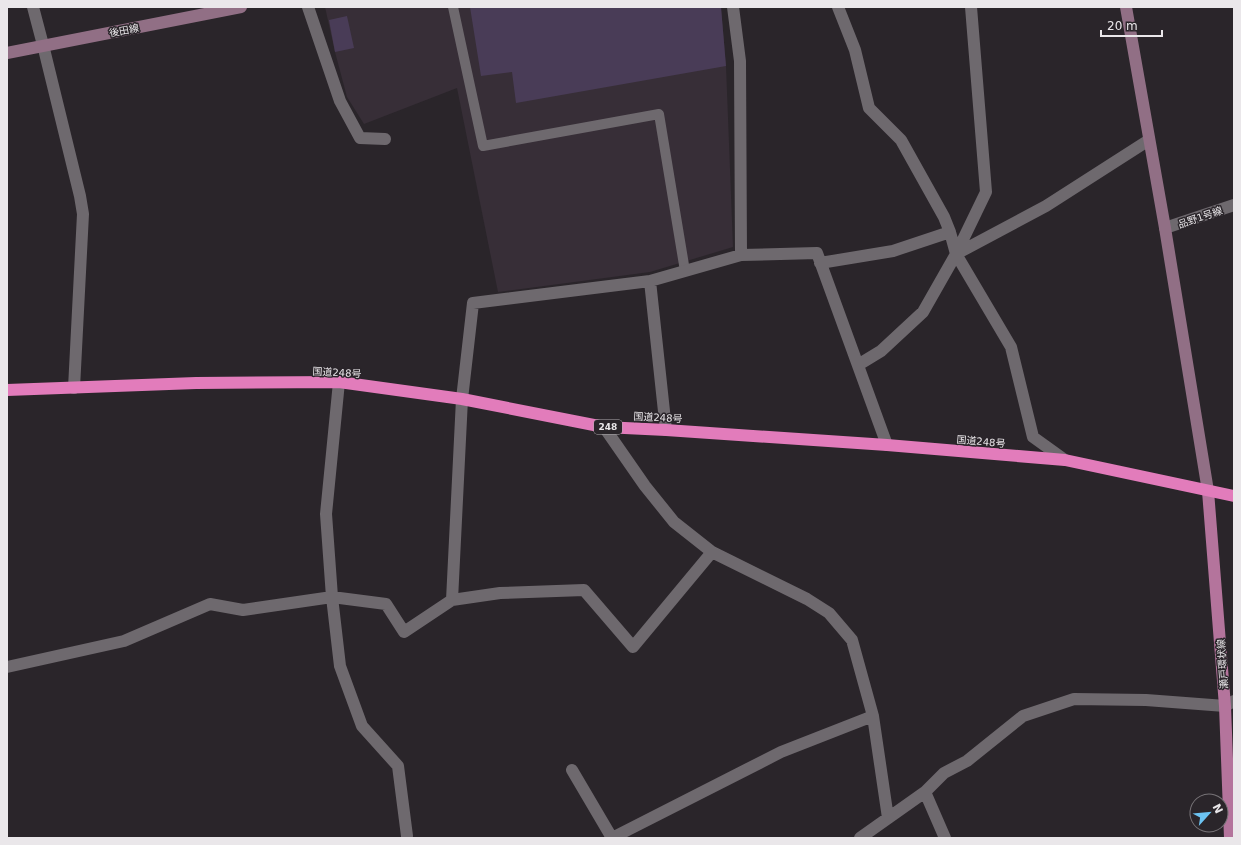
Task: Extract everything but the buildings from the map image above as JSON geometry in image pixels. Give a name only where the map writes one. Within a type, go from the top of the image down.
[{"type":"highway","name":"国道248号","points":[[7,390],[196,383],[339,382],[462,399],[604,427],[887,445],[1065,460],[1234,496]]},
{"type":"main road","name":"瀬戸環状線","points":[[1208,491],[1230,703],[1230,838]]},
{"type":"street","points":[[33,7],[44,45],[83,214],[74,388]]},
{"type":"street","name":"後田線","points":[[7,53],[241,7]]},
{"type":"street","points":[[308,7],[340,101],[360,138],[385,139]]},
{"type":"street","points":[[733,7],[740,61],[741,256]]},
{"type":"street","points":[[838,7],[855,50],[869,108],[901,140],[944,217],[956,254],[1011,347],[1033,436],[1065,460]]},
{"type":"street","points":[[858,365],[881,351],[923,312],[956,254],[986,192],[971,7]]},
{"type":"street","points":[[1126,7],[1165,228],[1208,491]]},
{"type":"street","points":[[956,254],[1046,206],[1149,140]]},
{"type":"street","name":"品野1号線","points":[[1165,228],[1234,205]]},
{"type":"street","points":[[820,263],[893,251],[950,232]]},
{"type":"street","points":[[452,600],[462,399],[473,303],[650,281],[741,256],[817,253],[887,445]]},
{"type":"street","points":[[650,281],[666,430]]},
{"type":"street","points":[[339,382],[326,514],[332,597],[340,666],[362,726],[398,766],[408,837]]},
{"type":"street","points":[[604,427],[645,486],[674,522],[712,552],[807,598],[829,613],[852,640],[873,716],[888,818]]},
{"type":"street","points":[[7,667],[124,641],[210,604],[243,610],[332,597],[386,604],[404,632],[452,600],[500,594],[584,590],[633,647],[712,552]]},
{"type":"street","points":[[860,838],[925,792],[944,773],[967,761],[1023,716],[1074,699],[1230,703]]},
{"type":"street","points":[[572,770],[612,838],[781,752],[873,716]]},
{"type":"street","points":[[925,792],[945,838]]},
{"type":"lane","points":[[453,7],[483,146],[659,114],[685,271]]},
{"type":"shaded area","points":[[325,7],[721,7],[726,66],[733,247],[650,272],[498,292],[457,88],[364,124],[347,97]]}]
